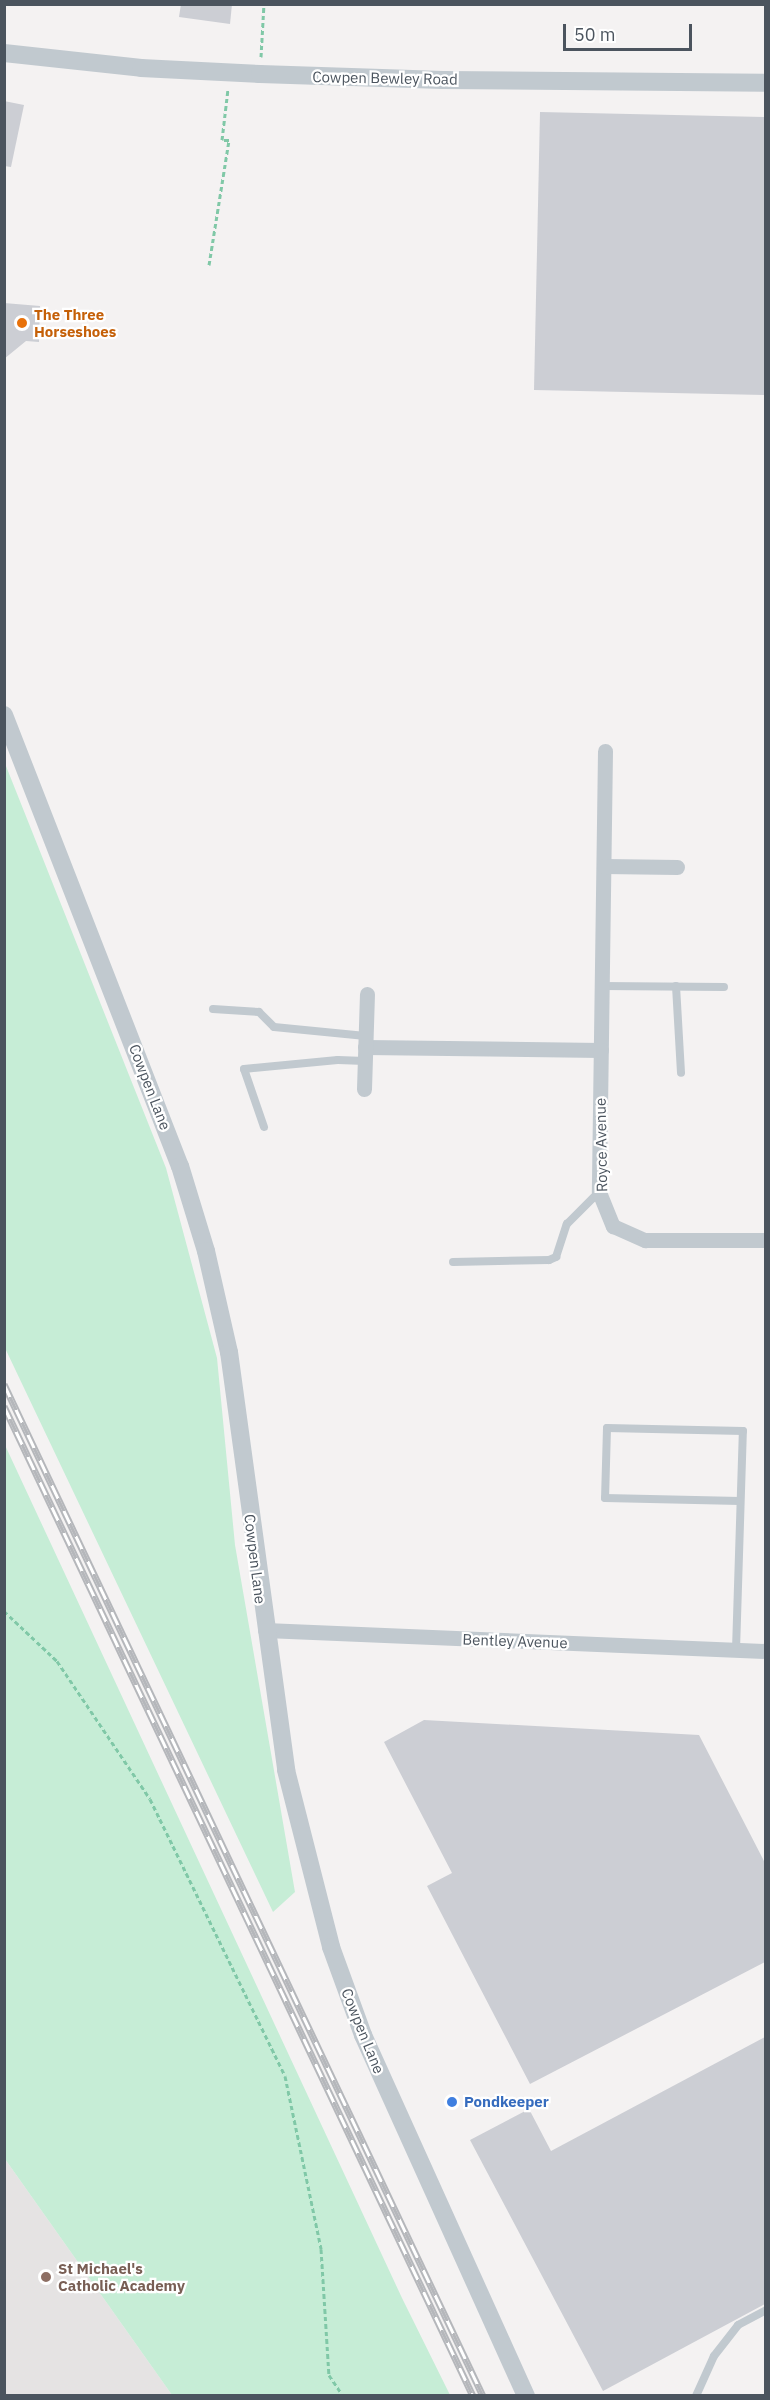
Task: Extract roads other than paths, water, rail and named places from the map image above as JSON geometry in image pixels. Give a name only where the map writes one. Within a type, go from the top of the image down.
[{"type":"street","name":"Cowpen Bewley Road","points":[[4,53],[141,68],[260,74],[443,80],[765,83]]},
{"type":"street","name":"Cowpen Lane","points":[[4,715],[180,1166],[206,1251],[229,1352],[265,1630],[286,1770],[331,1947],[363,2035],[526,2396]]},
{"type":"street","name":"Royce Avenue","points":[[605,751],[599,1192],[612,1226],[645,1240],[765,1240]]},
{"type":"street","points":[[604,866],[677,867]]},
{"type":"street","points":[[364,1089],[367,994]]},
{"type":"street","points":[[365,1048],[601,1050]]},
{"type":"street","name":"Bentley Avenue","points":[[265,1630],[765,1651]]},
{"type":"lane","points":[[602,986],[724,987]]},
{"type":"lane","points":[[676,986],[681,1073]]},
{"type":"lane","points":[[213,1009],[259,1012],[273,1027],[329,1034],[365,1048]]},
{"type":"lane","points":[[264,1127],[244,1069],[338,1060],[365,1048]]},
{"type":"lane","points":[[453,1262],[549,1260],[556,1257],[567,1224],[599,1192]]},
{"type":"lane","points":[[736,1650],[743,1431],[607,1428],[604,1498],[740,1501]]},
{"type":"lane","points":[[696,2396],[714,2356],[738,2325],[765,2310]]},
{"type":"railway","points":[[4,1384],[483,2396]]},
{"type":"railway","points":[[4,1406],[473,2396]]},
{"type":"place","name":"The Three Horseshoes","points":[[22,323]]},
{"type":"place","name":"Pondkeeper","points":[[452,2102]]},
{"type":"place","name":"St Michael's Catholic Academy","points":[[46,2277]]}]
